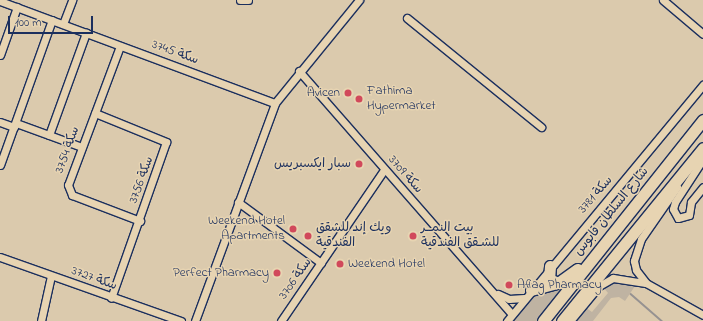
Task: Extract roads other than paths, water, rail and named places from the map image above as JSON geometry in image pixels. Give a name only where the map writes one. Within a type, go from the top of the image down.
[{"type":"highway","name":"شارع السلطان قابوس","points":[[544,321],[618,225],[703,120]]},
{"type":"highway","points":[[562,321],[703,152]]},
{"type":"highway","points":[[528,294],[570,277],[618,225]]},
{"type":"highway","points":[[550,266],[549,279],[558,283]]},
{"type":"street","points":[[63,24],[72,0]]},
{"type":"street","points":[[240,0],[248,0]]},
{"type":"street","points":[[195,321],[274,103],[359,0]]},
{"type":"street","points":[[663,0],[703,34]]},
{"type":"street","name":"سكة 3745","points":[[0,1],[274,103]]},
{"type":"street","points":[[0,55],[17,7]]},
{"type":"street","points":[[407,18],[541,127]]},
{"type":"street","points":[[0,165],[52,20]]},
{"type":"street","points":[[49,135],[86,33]]},
{"type":"street","name":"سكة 3754","points":[[120,46],[68,185],[72,195],[140,221]]},
{"type":"street","name":"سكة 3709","points":[[299,71],[384,170],[496,293],[512,314]]},
{"type":"street","name":"سكة 3781","points":[[507,321],[550,266],[703,85]]},
{"type":"street","name":"سكة 3756","points":[[95,113],[166,142],[140,221],[111,298]]},
{"type":"street","points":[[0,122],[49,135],[82,147]]},
{"type":"street","points":[[703,152],[675,202],[674,214],[678,218],[688,215],[691,202],[703,187]]},
{"type":"street","points":[[646,283],[636,270],[636,251],[703,152]]},
{"type":"street","name":"سكة 3706","points":[[281,321],[384,170]]},
{"type":"street","points":[[238,202],[321,263]]},
{"type":"street","name":"سكة 3727","points":[[0,257],[111,298],[181,321]]},
{"type":"street","points":[[41,321],[51,276]]},
{"type":"street","points":[[570,321],[599,286],[613,278],[646,283],[703,315]]},
{"type":"street","points":[[496,293],[509,299],[528,294]]},
{"type":"waterway","points":[[631,294],[662,321]]},
{"type":"place","name":"Avicen","points":[[348,93]]},
{"type":"place","name":"Fathima Hypermarket","points":[[359,99]]},
{"type":"place","name":"سبار ايكسبريس","points":[[359,164]]},
{"type":"place","name":"Weekend Hotel Apartments","points":[[293,229]]},
{"type":"place","name":"ويك إند للشقق الفندقية","points":[[308,236]]},
{"type":"place","name":"بيت النمــر للشـقق الفندقية","points":[[413,236]]},
{"type":"place","name":"Weekend Hotel","points":[[340,264]]},
{"type":"place","name":"Perfect Pharmacy","points":[[277,273]]},
{"type":"place","name":"Aflag Pharmacy","points":[[509,285]]}]
